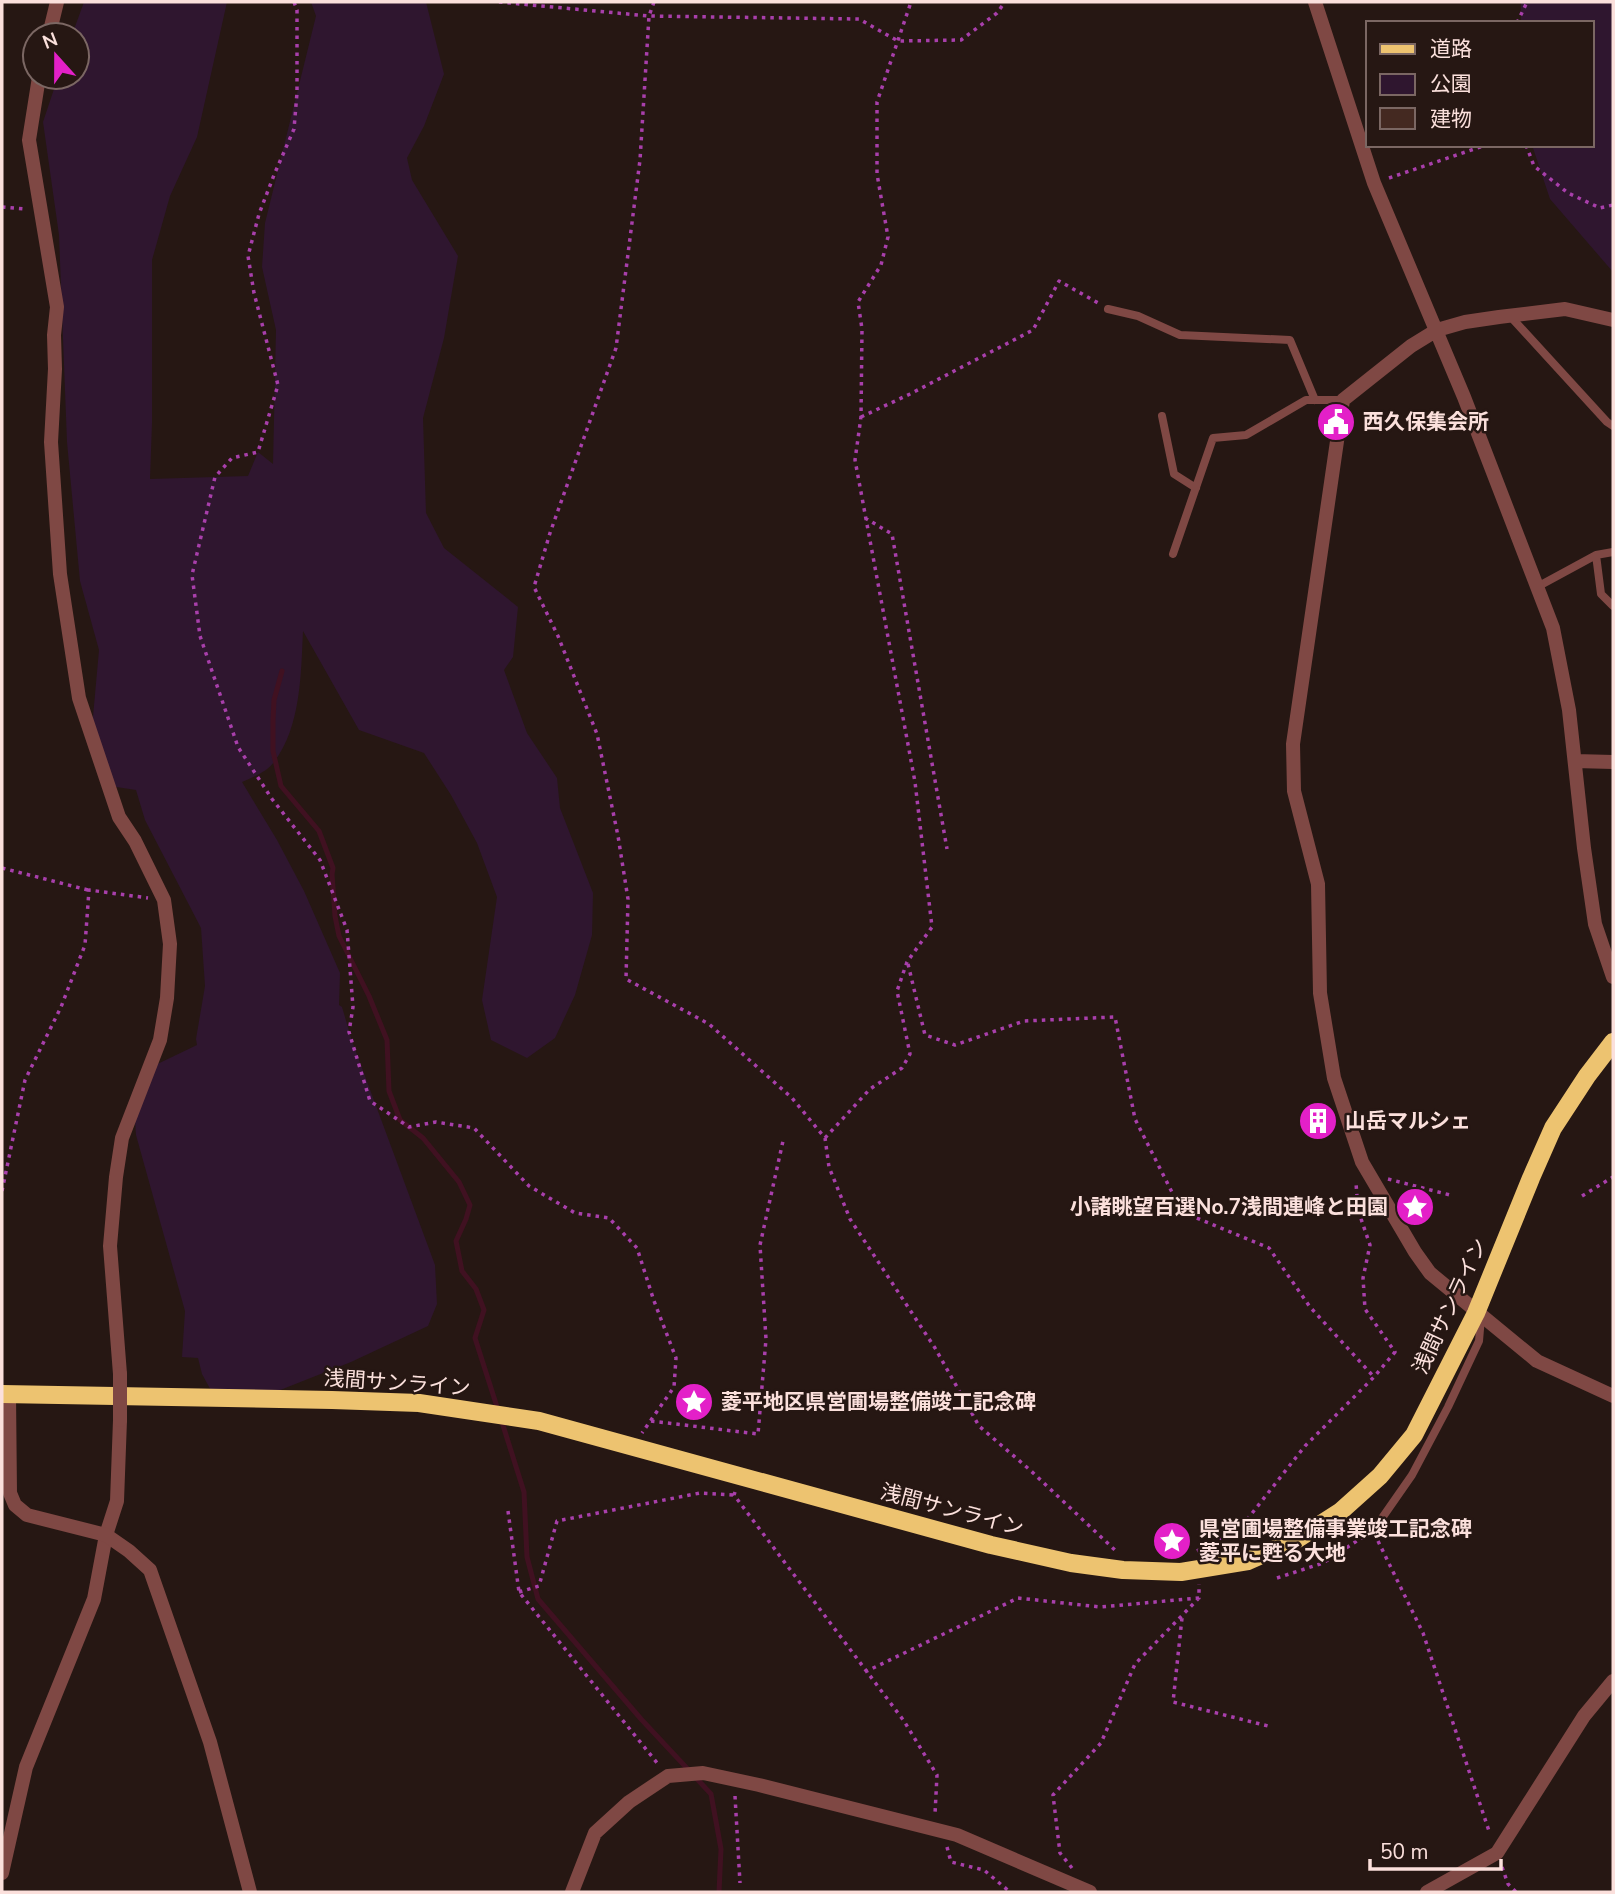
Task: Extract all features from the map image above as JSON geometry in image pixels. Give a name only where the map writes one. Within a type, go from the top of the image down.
[{"type":"main road","name":"浅間サンライン","points":[[5,1394],[419,1403],[539,1421],[991,1545],[1071,1563],[1123,1570],[1181,1572],[1248,1561],[1296,1540],[1341,1511],[1380,1476],[1414,1436],[1479,1315],[1553,1128],[1613,1042]]},
{"type":"street","points":[[52,21],[57,2]]},
{"type":"street","points":[[1315,2],[1374,183],[1437,330],[1553,628],[1569,710],[1595,923],[1613,977]]},
{"type":"street","points":[[2,1873],[26,1767],[94,1599],[106,1535],[117,1501],[120,1374],[110,1246],[116,1177],[122,1138],[160,1040],[167,998],[170,944],[164,900],[135,841],[119,817],[79,698],[60,574],[51,442],[57,307],[29,140],[37,91]]},
{"type":"street","points":[[1613,320],[1566,309],[1465,322],[1437,330],[1343,400],[1293,744],[1294,791],[1318,884],[1320,993],[1334,1078],[1366,1168],[1430,1273],[1537,1361],[1613,1396]]},
{"type":"street","points":[[1575,761],[1613,762]]},
{"type":"street","points":[[5,1394],[10,1493],[15,1505],[27,1515],[106,1535],[150,1570],[210,1742],[250,1892]]},
{"type":"street","points":[[1427,1892],[1497,1853],[1584,1716],[1613,1681]]},
{"type":"street","points":[[572,1892],[595,1833],[629,1802],[668,1776],[704,1773],[939,1830],[969,1840],[1090,1892]]},
{"type":"lane","points":[[1108,309],[1138,316],[1180,335],[1290,340],[1315,400]]},
{"type":"lane","points":[[1510,316],[1613,426]]},
{"type":"lane","points":[[1173,554],[1213,438],[1246,435],[1306,400],[1343,400]]},
{"type":"lane","points":[[1162,416],[1174,474],[1196,488]]},
{"type":"lane","points":[[1537,587],[1596,555],[1613,552]]},
{"type":"lane","points":[[1596,555],[1601,594],[1613,606]]},
{"type":"lane","points":[[1373,1531],[1412,1475],[1448,1407],[1479,1341],[1479,1315]]},
{"type":"path","points":[[294,2],[297,10],[294,129],[274,175],[248,256],[254,293],[278,385],[258,452],[232,458],[215,477],[192,575],[200,636],[239,747],[272,799],[320,860],[347,930],[353,1007],[349,1032],[370,1101],[410,1127],[436,1122],[474,1128],[529,1186],[575,1213],[608,1218],[637,1248],[676,1359],[674,1387],[633,1446]]},
{"type":"path","points":[[499,2],[649,16],[859,19],[898,41],[961,40],[997,13],[1006,2]]},
{"type":"path","points":[[654,2],[649,16],[640,160],[616,348],[550,533],[534,587],[558,636],[597,734],[628,899],[626,979],[709,1024],[792,1098],[825,1138],[829,1167],[850,1219],[934,1348],[979,1426],[1138,1570]]},
{"type":"path","points":[[825,1138],[870,1089],[902,1068],[910,1054],[897,991],[907,962],[932,927],[915,782],[855,460],[861,417],[862,329],[858,302],[881,265],[888,237],[877,174],[877,102],[910,5],[908,2]]},
{"type":"path","points":[[1518,21],[1527,2]]},
{"type":"path","points":[[1374,183],[1480,147]]},
{"type":"path","points":[[1527,147],[1534,166],[1568,193],[1600,208],[1613,205]]},
{"type":"path","points":[[2,207],[41,210]]},
{"type":"path","points":[[861,417],[1033,330],[1059,281],[1108,309]]},
{"type":"path","points":[[865,518],[892,534],[947,849]]},
{"type":"path","points":[[2,868],[89,890],[164,900]]},
{"type":"path","points":[[2,1191],[25,1080],[61,1007],[85,945],[89,890]]},
{"type":"path","points":[[907,962],[925,1035],[955,1045],[1024,1021],[1115,1017],[1135,1119],[1182,1212],[1269,1248],[1311,1307],[1374,1377]]},
{"type":"path","points":[[650,1421],[758,1434],[766,1339],[760,1245],[783,1141]]},
{"type":"path","points":[[1195,1552],[1242,1526],[1305,1446],[1374,1377],[1395,1352],[1364,1309],[1363,1278],[1370,1244],[1359,1210],[1354,1165],[1450,1195]]},
{"type":"path","points":[[1582,1196],[1613,1177]]},
{"type":"path","points":[[519,1592],[539,1586],[557,1521],[700,1493],[734,1495],[904,1721],[937,1775],[939,1830],[951,1861],[984,1870],[1010,1892]]},
{"type":"path","points":[[509,1511],[519,1592],[668,1776]]},
{"type":"path","points":[[1277,1578],[1323,1563],[1373,1531],[1423,1633],[1508,1884],[1516,1892]]},
{"type":"path","points":[[1076,1873],[1060,1853],[1053,1795],[1101,1743],[1135,1664],[1199,1598],[1199,1570]]},
{"type":"path","points":[[865,1672],[1018,1598],[1100,1607],[1199,1598]]},
{"type":"path","points":[[1182,1616],[1174,1702],[1272,1727]]},
{"type":"path","points":[[734,1780],[740,1883]]},
{"type":"green space","points":[[84,2],[227,2],[197,137],[170,196],[152,260],[150,479],[248,476],[258,452],[273,464],[276,330],[262,267],[265,223],[316,16],[311,2],[426,2],[444,74],[424,126],[407,158],[412,180],[458,256],[444,338],[423,418],[426,513],[444,548],[518,607],[513,657],[504,670],[527,733],[557,778],[560,808],[593,893],[592,935],[575,995],[555,1038],[527,1058],[491,1040],[482,1000],[497,897],[477,843],[424,753],[359,730],[303,631],[298,699],[290,733],[271,766],[242,782],[304,891],[340,973],[339,1005],[342,1007],[352,1041],[435,1265],[437,1304],[428,1326],[351,1362],[265,1396],[214,1396],[202,1374],[198,1358],[182,1357],[185,1311],[136,1135],[133,1090],[147,1069],[197,1045],[205,986],[201,928],[145,820],[136,790],[110,786],[91,739],[99,650],[80,581],[67,442],[59,235],[43,122],[53,91],[91,91],[91,21],[77,21]]},
{"type":"green space","points":[[1521,2],[1613,2],[1613,272],[1550,199],[1533,147],[1594,147],[1594,21],[1521,21]]},
{"type":"building","name":"山岳マルシェ","points":[[1312,1106],[1328,1110],[1323,1135],[1308,1133]]},
{"type":"waterway","points":[[282,671],[274,700],[273,720],[273,751],[281,786],[319,831],[333,868],[335,916],[339,936],[387,1040],[389,1091],[400,1120],[423,1138],[459,1182],[470,1205],[456,1241],[462,1271],[476,1289],[484,1310],[475,1338],[498,1410]]},
{"type":"waterway","points":[[501,1419],[524,1492],[527,1557],[538,1599],[641,1719],[711,1794],[721,1849],[719,1892]]},
{"type":"place","name":"西久保集会所","points":[[1336,422]]},
{"type":"place","name":"山岳マルシェ","points":[[1318,1121]]},
{"type":"place","name":"小諸眺望百選No.7浅間連峰と田園","points":[[1415,1207]]},
{"type":"place","name":"菱平地区県営圃場整備竣工記念碑","points":[[694,1402]]},
{"type":"place","name":"県営圃場整備事業竣工記念碑 菱平に甦る大地","points":[[1172,1541]]}]
